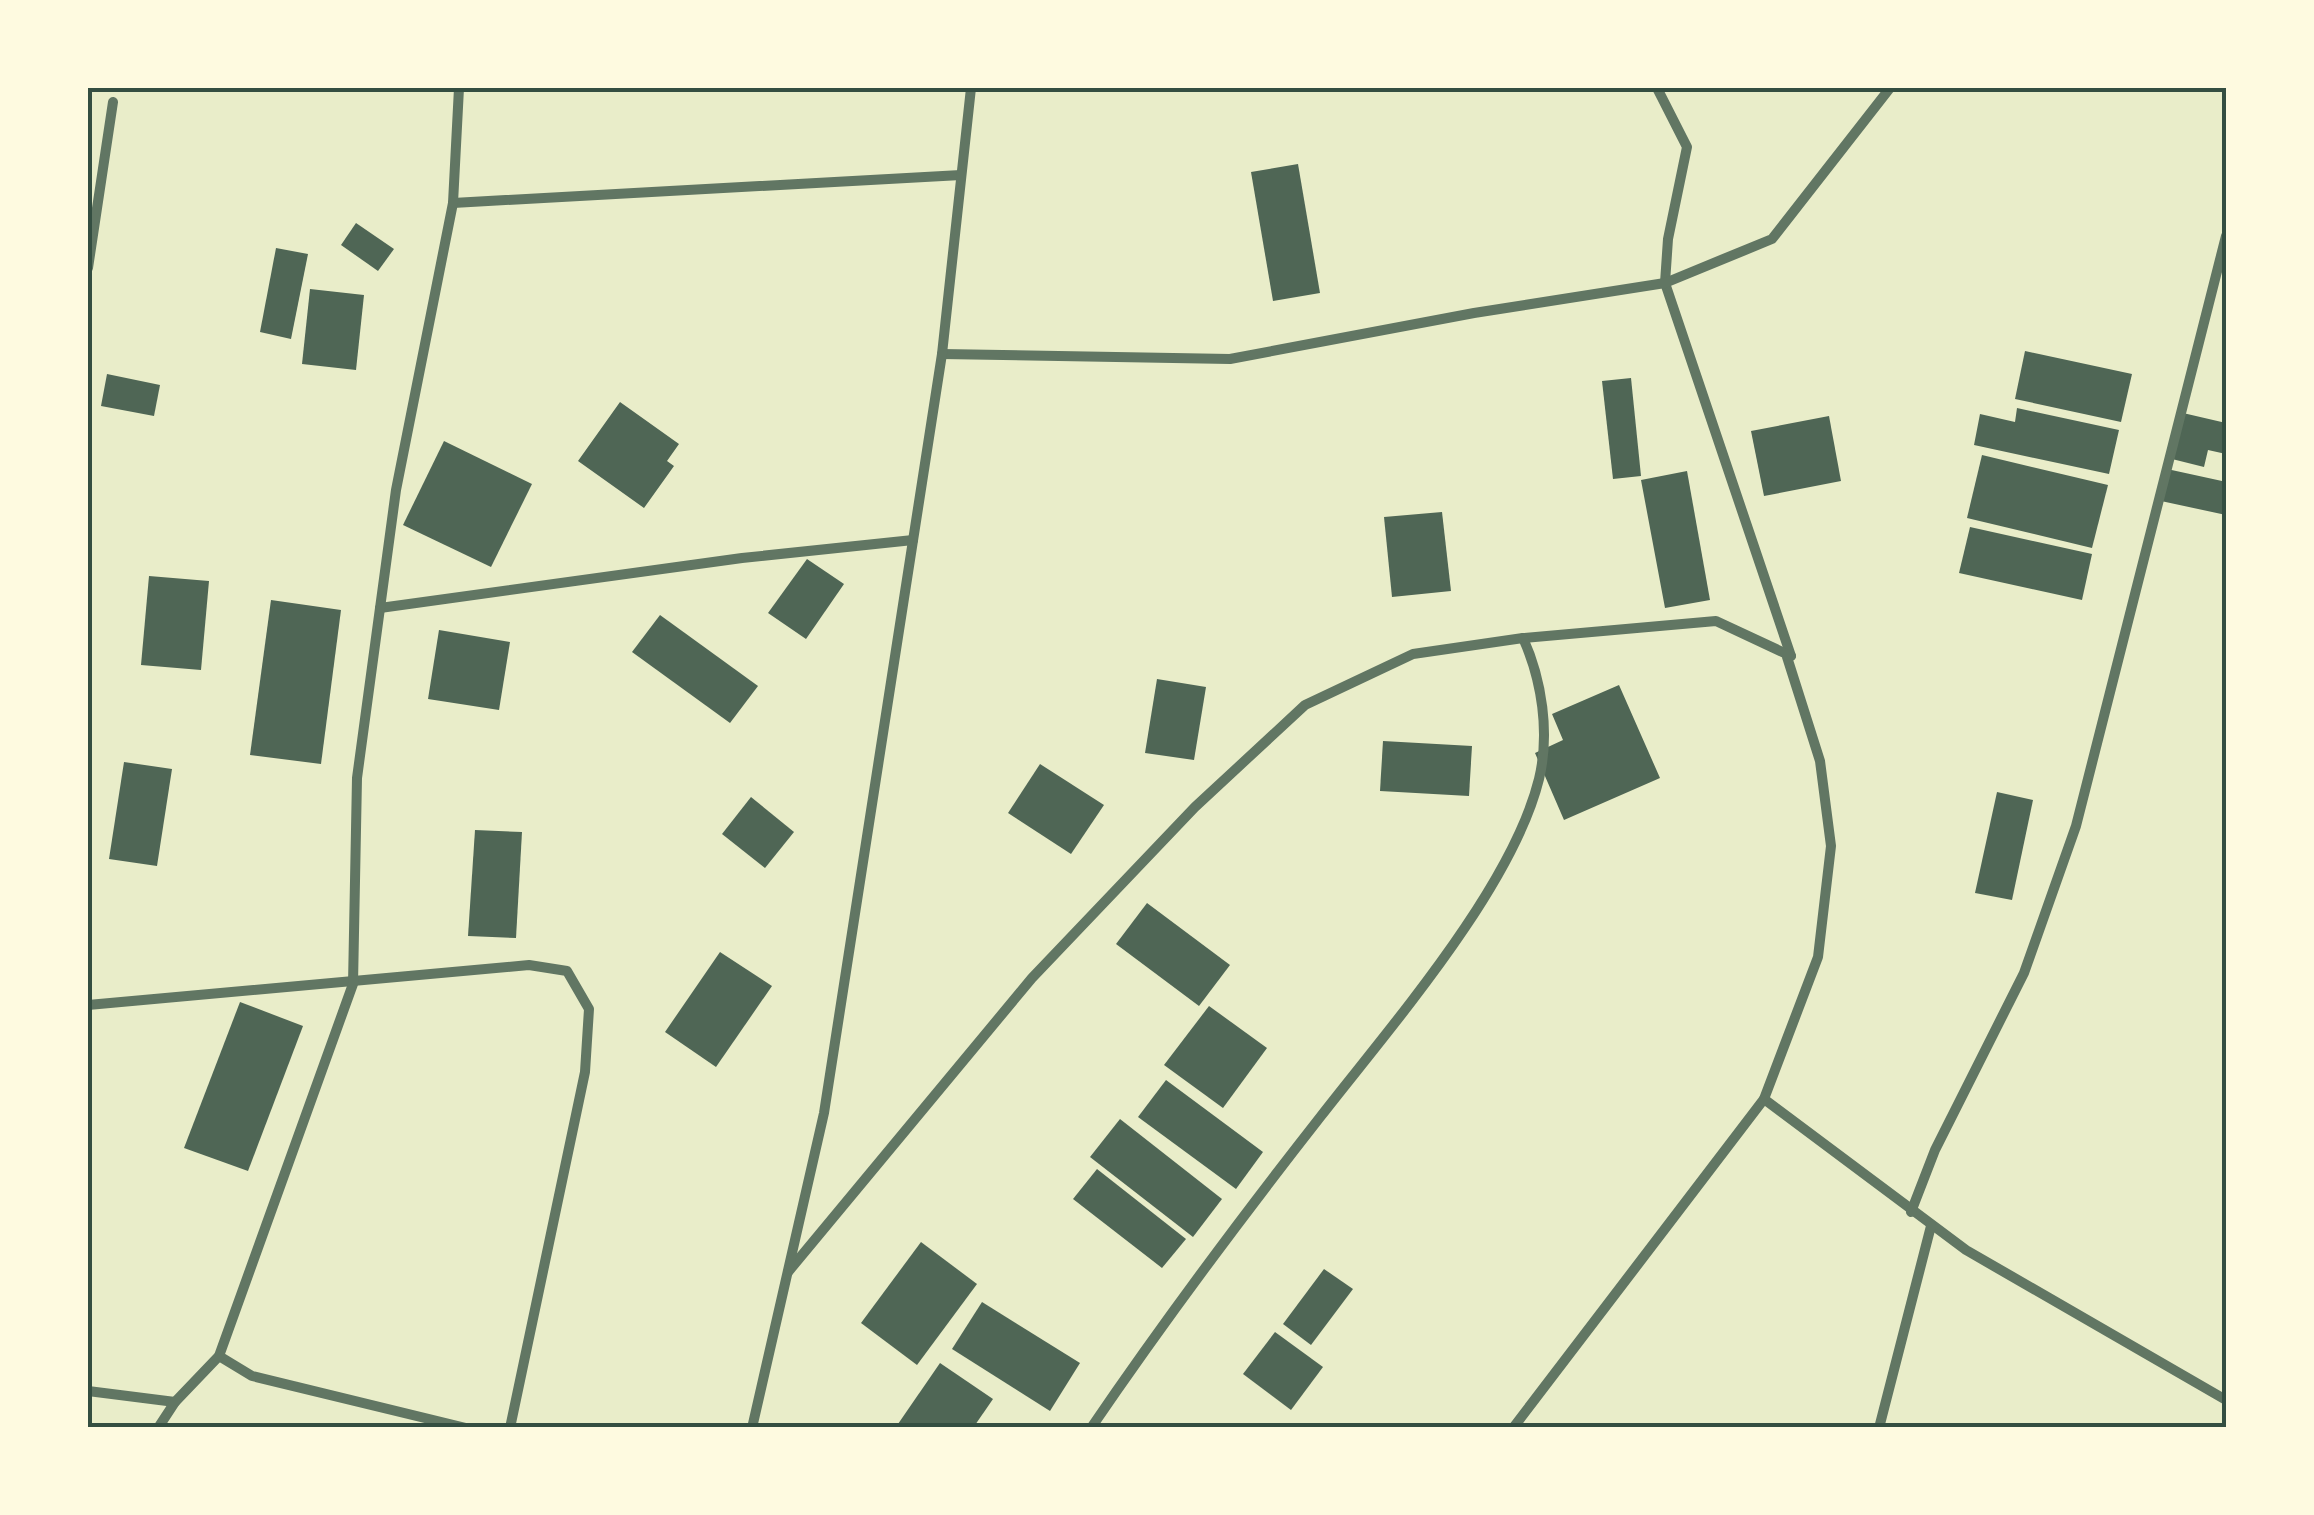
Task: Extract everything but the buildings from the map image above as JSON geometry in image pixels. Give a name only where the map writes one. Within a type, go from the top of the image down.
[{"type":"street","points":[[158,1428],[175,1402],[220,1356],[353,984],[357,778],[396,490],[453,203],[459,88]]},
{"type":"street","points":[[752,1428],[824,1113],[942,354],[971,88]]},
{"type":"street","points":[[1657,88],[1688,147],[1668,239],[1665,283],[1791,656]]},
{"type":"street","points":[[942,354],[1230,360],[1474,313],[1665,283],[1772,239],[1890,88]]},
{"type":"street","points":[[88,268],[113,102]]},
{"type":"street","points":[[453,203],[961,174]]},
{"type":"street","points":[[1911,1212],[1935,1150],[2024,974],[2076,826],[2226,236]]},
{"type":"street","points":[[380,608],[742,558],[913,540]]},
{"type":"street","points":[[788,1272],[1032,978],[1196,808],[1306,705],[1413,654],[1523,638],[1716,620],[1791,656]]},
{"type":"street","points":[[1091,1428],[1186,1289],[1427,980],[1512,849],[1539,778],[1544,735],[1538,670],[1523,638]]},
{"type":"street","points":[[1513,1428],[1764,1099],[1818,957],[1831,846],[1820,761],[1787,657],[1791,656]]},
{"type":"street","points":[[88,1005],[529,966],[567,971],[588,1008],[585,1072],[510,1428]]},
{"type":"street","points":[[1764,1099],[1931,1226],[2226,1400]]},
{"type":"street","points":[[1879,1428],[1931,1226]]},
{"type":"street","points":[[220,1356],[252,1376],[466,1428]]},
{"type":"street","points":[[88,1391],[175,1402]]}]
